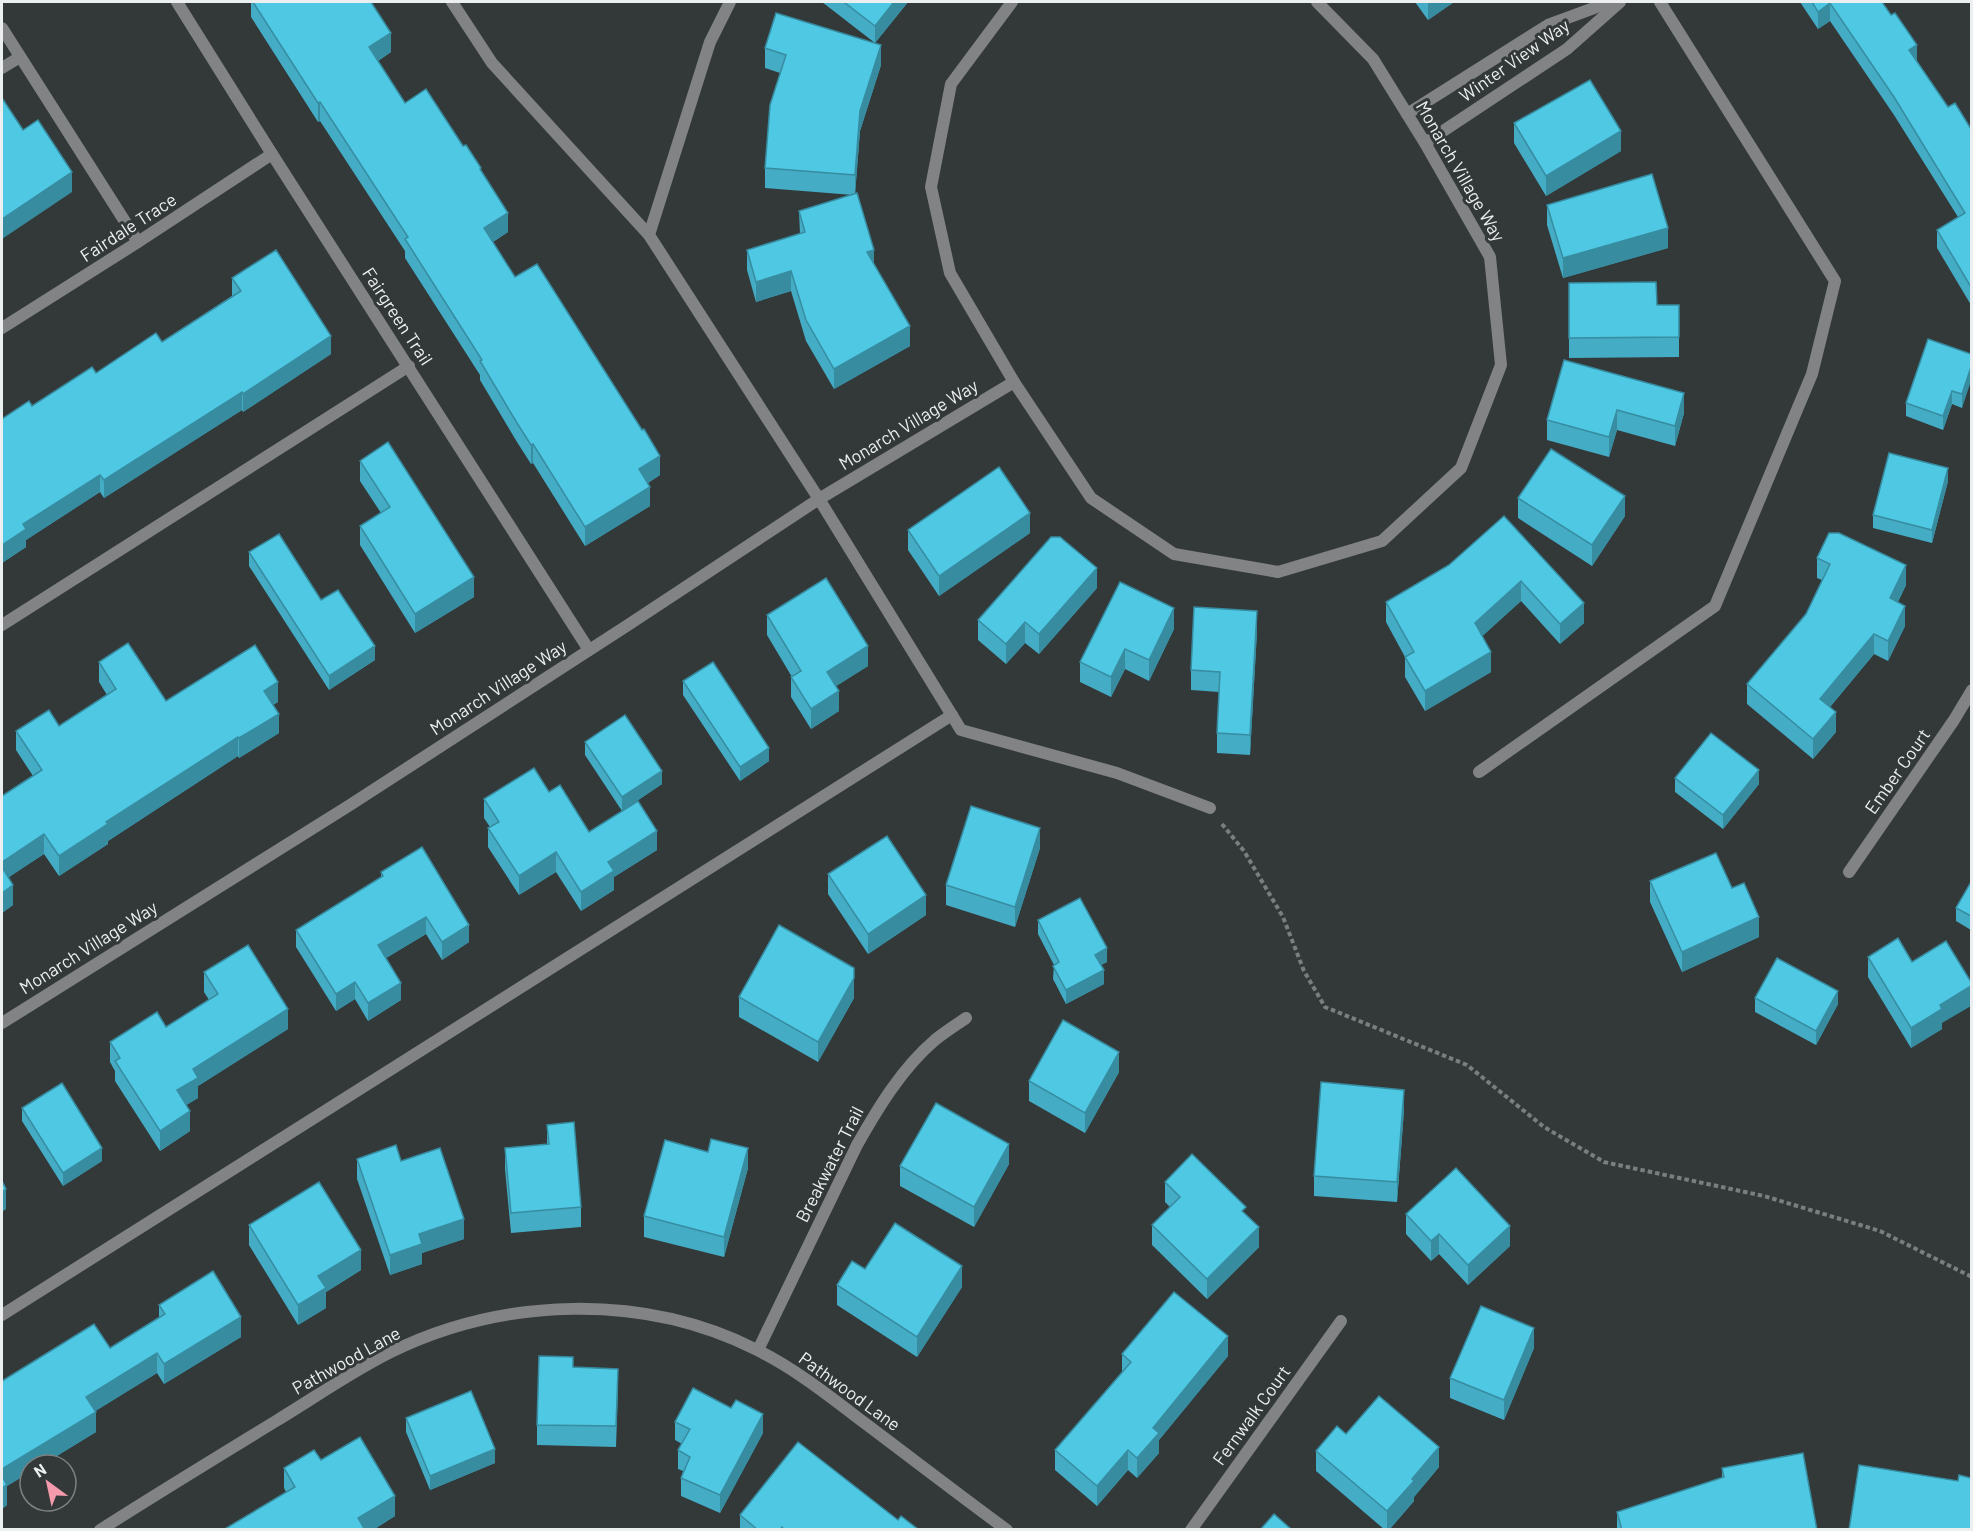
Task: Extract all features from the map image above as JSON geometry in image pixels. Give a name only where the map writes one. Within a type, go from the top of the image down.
[{"type":"street","name":"Fairgreen Trail","points":[[177,2],[589,650]]},
{"type":"street","points":[[452,2],[492,63],[649,235],[819,499],[961,730],[1117,773],[1210,808]]},
{"type":"street","points":[[649,235],[710,42],[730,2]]},
{"type":"street","name":"Monarch Village Way","points":[[1012,2],[951,84],[931,187],[950,273],[1014,382],[1091,498],[1174,554],[1278,572],[1382,541],[1461,468],[1501,365],[1490,257],[1425,143],[1373,59],[1317,2]]},
{"type":"street","name":"Winter View Way","points":[[1407,114],[1548,25],[1610,2]]},
{"type":"street","name":"Winter View Way","points":[[1425,143],[1567,49],[1620,2]]},
{"type":"street","points":[[1479,772],[1715,606],[1812,374],[1835,281],[1660,2]]},
{"type":"street","points":[[2,28],[138,242]]},
{"type":"street","points":[[2,68],[20,57]]},
{"type":"street","name":"Fairdale Trace","points":[[2,328],[272,154]]},
{"type":"street","points":[[2,625],[409,366]]},
{"type":"street","name":"Monarch Village Way","points":[[2,1023],[350,805],[819,499],[1014,382]]},
{"type":"street","name":"Ember Court","points":[[1849,872],[1954,720],[1971,690]]},
{"type":"street","points":[[2,1315],[952,715]]},
{"type":"street","name":"Breakwater Trail","points":[[758,1350],[875,1112],[922,1053],[966,1018]]},
{"type":"street","name":"Pathwood Lane","points":[[100,1530],[390,1352],[450,1329],[517,1313],[548,1310],[612,1310],[671,1318],[733,1338],[758,1350],[802,1377],[1007,1530]]},
{"type":"street","name":"Fernwalk Court","points":[[1191,1530],[1341,1321]]},
{"type":"path","points":[[1210,808],[1244,851],[1283,917],[1304,971],[1325,1007],[1467,1065],[1544,1127],[1604,1162],[1764,1196],[1881,1231],[1971,1277]]},
{"type":"building","points":[[253,2],[371,2],[391,33],[369,47],[405,103],[426,89],[463,146],[466,145],[481,168],[508,213],[484,228],[515,277],[537,264],[642,430],[644,429],[660,456],[639,469],[650,487],[585,527],[533,444],[531,445],[517,423],[480,361],[482,360],[405,239],[408,237]]},
{"type":"building","points":[[844,2],[894,2],[875,26]]},
{"type":"building","points":[[1812,2],[1882,2],[1891,15],[1895,13],[1917,45],[1909,50],[1948,107],[1955,103],[1971,129],[1971,287],[1937,230],[1965,213],[1894,97],[1830,3],[1818,12]]},
{"type":"building","points":[[776,13],[881,45],[860,111],[855,175],[765,168],[770,105],[786,55],[765,48]]},
{"type":"building","points":[[1590,80],[1621,131],[1546,176],[1514,123]]},
{"type":"building","points":[[2,98],[23,130],[38,120],[72,172],[2,219]]},
{"type":"building","points":[[1652,174],[1668,228],[1563,258],[1547,205]]},
{"type":"building","points":[[857,193],[874,250],[867,252],[910,326],[834,369],[806,320],[791,271],[756,282],[747,250],[805,232],[799,211]]},
{"type":"building","points":[[276,250],[331,336],[243,394],[242,392],[104,480],[100,475],[23,524],[26,529],[2,545],[2,419],[29,401],[32,406],[92,367],[96,373],[156,333],[162,342],[241,291],[232,278]]},
{"type":"building","points":[[1656,282],[1657,305],[1679,305],[1679,337],[1569,338],[1569,283]]},
{"type":"building","points":[[1928,339],[1971,354],[1971,367],[1962,394],[1952,391],[1943,416],[1906,403]]},
{"type":"building","points":[[1564,360],[1684,393],[1675,426],[1617,410],[1609,437],[1547,420]]},
{"type":"building","points":[[388,442],[474,577],[415,614],[360,526],[390,507],[360,461]]},
{"type":"building","points":[[1551,449],[1625,496],[1592,545],[1518,498]]},
{"type":"building","points":[[1889,453],[1948,468],[1932,530],[1873,515]]},
{"type":"building","points":[[999,467],[1030,513],[939,576],[908,530]]},
{"type":"building","points":[[1504,516],[1584,603],[1560,624],[1521,581],[1475,623],[1491,652],[1425,691],[1405,657],[1414,652],[1386,602],[1449,565]]},
{"type":"building","points":[[1829,533],[1839,533],[1906,565],[1890,598],[1905,606],[1888,641],[1874,634],[1820,699],[1836,712],[1813,739],[1747,684],[1806,614],[1830,564],[1817,558]]},
{"type":"building","points":[[279,534],[321,600],[338,590],[375,646],[329,676],[249,552]]},
{"type":"building","points":[[1051,537],[1060,537],[1097,568],[1039,634],[1025,622],[1006,644],[978,620]]},
{"type":"building","points":[[826,578],[868,646],[827,672],[839,691],[811,709],[791,677],[801,671],[767,615]]},
{"type":"building","points":[[1120,582],[1174,608],[1149,660],[1125,649],[1111,677],[1080,662]]},
{"type":"building","points":[[1194,607],[1257,611],[1250,735],[1217,733],[1220,672],[1191,670]]},
{"type":"building","points":[[128,643],[166,701],[255,645],[278,682],[264,691],[279,714],[238,737],[106,822],[108,824],[59,856],[44,834],[2,862],[2,796],[42,770],[16,731],[49,710],[59,726],[116,689],[99,662]]},
{"type":"building","points":[[713,662],[769,748],[740,767],[683,681]]},
{"type":"building","points":[[625,715],[662,771],[622,797],[585,742]]},
{"type":"building","points":[[1711,733],[1759,770],[1723,815],[1675,778]]},
{"type":"building","points":[[534,768],[549,792],[560,785],[589,832],[638,801],[657,831],[608,862],[614,871],[581,892],[556,852],[519,876],[488,828],[499,822],[484,799]]},
{"type":"building","points":[[971,806],[1040,828],[1015,907],[946,885]]},
{"type":"building","points":[[887,836],[926,895],[868,934],[828,874]]},
{"type":"building","points":[[422,847],[469,925],[442,942],[426,917],[378,945],[401,983],[368,1003],[355,982],[336,994],[296,930],[383,876],[381,872]]},
{"type":"building","points":[[1716,853],[1732,888],[1744,883],[1759,917],[1682,952],[1650,881]]},
{"type":"building","points":[[2,867],[13,885],[2,893]]},
{"type":"building","points":[[1971,882],[1971,916],[1956,908]]},
{"type":"building","points":[[1080,898],[1107,948],[1095,955],[1104,970],[1066,990],[1053,966],[1059,962],[1038,920]]},
{"type":"building","points":[[779,925],[854,968],[854,978],[818,1042],[739,997]]},
{"type":"building","points":[[1898,938],[1912,962],[1946,941],[1971,982],[1971,986],[1940,1005],[1942,1009],[1911,1028],[1868,957]]},
{"type":"building","points":[[248,945],[288,1009],[193,1069],[198,1078],[177,1090],[190,1111],[160,1131],[115,1061],[120,1058],[110,1042],[157,1012],[166,1027],[218,994],[204,972]]},
{"type":"building","points":[[1777,958],[1838,991],[1816,1031],[1755,998]]},
{"type":"building","points":[[1063,1020],[1119,1052],[1085,1113],[1029,1081]]},
{"type":"building","points":[[1321,1082],[1404,1090],[1397,1182],[1314,1176]]},
{"type":"building","points":[[62,1083],[102,1148],[63,1173],[22,1108]]},
{"type":"building","points":[[936,1103],[1009,1144],[974,1207],[900,1166]]},
{"type":"building","points":[[574,1122],[581,1207],[511,1213],[505,1148],[549,1144],[547,1125]]},
{"type":"building","points":[[711,1139],[748,1148],[724,1237],[644,1216],[665,1140],[708,1152]]},
{"type":"building","points":[[396,1145],[401,1161],[440,1148],[464,1219],[419,1234],[422,1244],[390,1255],[357,1159]]},
{"type":"building","points":[[1192,1154],[1246,1207],[1242,1211],[1259,1227],[1207,1279],[1152,1225],[1180,1197],[1165,1182]]},
{"type":"building","points":[[1456,1168],[1510,1226],[1468,1265],[1439,1234],[1431,1241],[1406,1214]]},
{"type":"building","points":[[319,1182],[361,1250],[318,1276],[326,1288],[298,1305],[249,1225]]},
{"type":"building","points":[[895,1223],[962,1266],[917,1337],[837,1285],[852,1261],[865,1269]]},
{"type":"building","points":[[213,1271],[241,1317],[164,1364],[157,1353],[86,1397],[96,1412],[28,1453],[18,1453],[18,1459],[2,1469],[2,1381],[94,1324],[110,1348],[165,1314],[159,1305]]},
{"type":"building","points":[[1174,1292],[1228,1336],[1153,1428],[1159,1433],[1137,1458],[1128,1450],[1097,1486],[1055,1450],[1131,1362],[1122,1354]]},
{"type":"building","points":[[1481,1306],[1534,1328],[1504,1400],[1450,1378]]},
{"type":"building","points":[[539,1356],[573,1357],[573,1367],[618,1369],[616,1426],[537,1425]]},
{"type":"building","points":[[693,1388],[731,1408],[736,1400],[763,1414],[720,1495],[681,1478],[690,1457],[678,1450],[690,1429],[675,1422]]},
{"type":"building","points":[[471,1391],[495,1449],[430,1476],[406,1418]]},
{"type":"building","points":[[1379,1396],[1439,1447],[1412,1479],[1414,1481],[1387,1511],[1316,1451],[1337,1426],[1346,1434]]},
{"type":"building","points":[[360,1437],[395,1496],[358,1518],[365,1530],[223,1530],[295,1487],[284,1468],[314,1450],[321,1460]]},
{"type":"building","points":[[798,1442],[898,1520],[901,1516],[919,1530],[784,1530],[782,1527],[780,1530],[758,1530],[740,1515]]},
{"type":"building","points":[[1803,1453],[1817,1530],[1622,1530],[1617,1512],[1724,1477],[1722,1468]]},
{"type":"building","points":[[1859,1465],[1958,1481],[1959,1475],[1971,1478],[1971,1530],[1849,1530]]},
{"type":"building","points":[[2,1476],[7,1485],[2,1488]]},
{"type":"building","points":[[1274,1514],[1292,1530],[1260,1530]]}]
